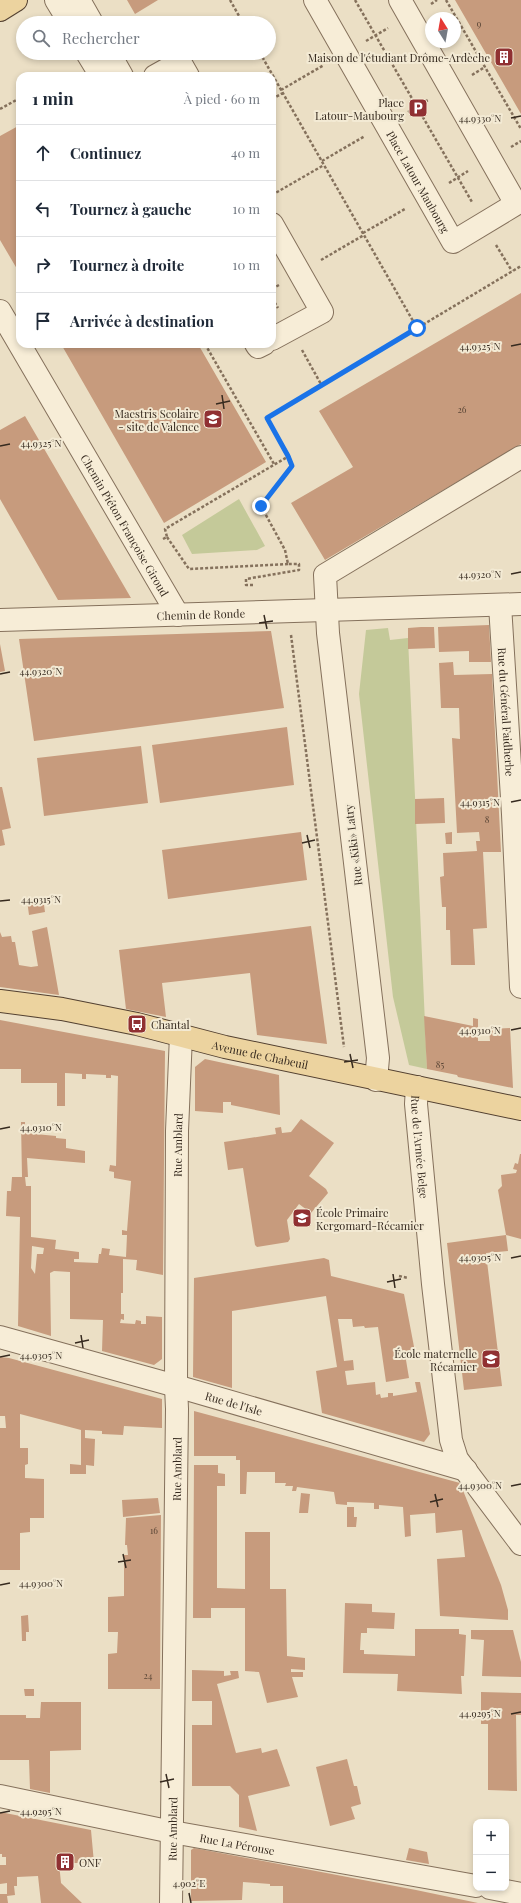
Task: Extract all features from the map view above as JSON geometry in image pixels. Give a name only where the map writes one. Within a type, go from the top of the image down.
[{"type":"main road","points":[[0,10],[16,0]]},
{"type":"main road","name":"Avenue de Chabeuil","points":[[0,1001],[62,1009],[137,1024],[226,1047],[370,1079],[417,1087],[521,1109]]},
{"type":"street","points":[[56,0],[66,16]]},
{"type":"street","points":[[79,0],[88,16]]},
{"type":"street","name":"Place Latour Maubourg","points":[[315,0],[453,242],[516,204],[400,0]]},
{"type":"street","points":[[91,60],[99,72]]},
{"type":"street","points":[[113,60],[120,72]]},
{"type":"street","points":[[162,72],[180,62],[186,72]]},
{"type":"street","points":[[276,231],[322,312],[276,337]]},
{"type":"street","name":"Chemin Piéton Françoise Giroud","points":[[0,311],[16,338]]},
{"type":"street","name":"Chemin Piéton Françoise Giroud","points":[[22,348],[178,615]]},
{"type":"street","name":"Rue «Kiki» Latry","points":[[370,1079],[378,1058],[326,609],[325,575],[521,458]]},
{"type":"street","name":"Chemin de Ronde","points":[[0,620],[521,604]]},
{"type":"street","name":"Rue du Général Faidherbe","points":[[500,605],[513,814],[521,987]]},
{"type":"street","name":"Rue Amblard","points":[[171,1903],[178,1408],[176,1386],[177,1131],[181,1036]]},
{"type":"street","name":"Rue de l'Armée Belge","points":[[417,1087],[416,1104],[446,1408],[451,1440],[457,1458],[466,1470],[514,1518],[521,1544]]},
{"type":"street","name":"Rue de l'Isle","points":[[0,1337],[466,1470]]},
{"type":"street","name":"Rue La Pérouse","points":[[0,1796],[172,1832],[473,1885]]},
{"type":"street","points":[[506,1891],[521,1894]]},
{"type":"path","points":[[230,0],[239,16]]},
{"type":"path","points":[[355,0],[512,271]]},
{"type":"path","points":[[446,0],[521,129]]},
{"type":"path","points":[[264,60],[271,72]]},
{"type":"path","points":[[276,81],[417,328]]},
{"type":"path","points":[[276,97],[283,93]]},
{"type":"path","points":[[0,109],[16,100]]},
{"type":"path","points":[[276,193],[324,165]]},
{"type":"path","points":[[288,564],[285,550],[261,506],[292,466],[267,418],[521,266]]},
{"type":"path","points":[[207,348],[274,464]]},
{"type":"path","points":[[261,586],[246,585],[246,579],[299,570],[298,564],[189,569],[167,537],[164,529],[288,456]]},
{"type":"path","points":[[141,553],[167,537]]},
{"type":"path","points":[[288,611],[345,1053]]},
{"type":"green space","points":[[239,499],[265,546],[257,550],[192,554],[182,535]]},
{"type":"green space","points":[[388,628],[390,640],[408,638],[427,1069],[409,1065],[393,997],[359,694],[366,630]]},
{"type":"building","points":[[127,0],[158,0],[135,14]]},
{"type":"building","name":"Maison de l'étudiant Drôme-Ardèche","points":[[455,0],[521,0],[521,114]]},
{"type":"building","points":[[16,127],[16,267],[0,240],[0,136]]},
{"type":"building","points":[[521,293],[521,444],[325,560],[291,503],[353,467],[319,411]]},
{"type":"building","points":[[63,348],[200,348],[266,462],[164,523]]},
{"type":"building","points":[[25,416],[131,598],[58,600],[0,499],[0,430]]},
{"type":"building","points":[[489,625],[491,662],[469,662],[469,651],[439,652],[438,627]]},
{"type":"building","points":[[434,627],[435,648],[408,649],[408,628]]},
{"type":"building","points":[[271,631],[284,708],[34,741],[19,639]]},
{"type":"building","points":[[0,644],[5,671],[0,672]]},
{"type":"building","points":[[453,662],[454,675],[492,674],[501,852],[483,852],[487,928],[473,929],[475,965],[451,965],[450,930],[446,930],[446,907],[442,907],[440,877],[444,876],[443,853],[477,851],[476,841],[480,841],[479,832],[457,833],[452,738],[460,739],[459,708],[441,708],[439,663]]},
{"type":"building","points":[[287,727],[294,785],[160,803],[152,745]]},
{"type":"building","points":[[141,746],[148,803],[44,816],[37,758]]},
{"type":"building","points":[[0,787],[2,787],[11,828],[2,830],[5,845],[0,846]]},
{"type":"building","points":[[444,798],[445,823],[415,824],[415,799]]},
{"type":"building","points":[[301,832],[307,880],[168,899],[162,850]]},
{"type":"building","points":[[452,832],[452,844],[446,844],[445,833]]},
{"type":"building","points":[[43,898],[45,912],[29,915],[27,900]]},
{"type":"building","points":[[311,926],[327,1044],[257,1035],[250,973],[162,983],[166,1017],[126,1009],[119,950]]},
{"type":"building","points":[[47,927],[59,995],[0,987],[0,932],[2,937],[11,936],[12,942],[15,942],[19,965],[31,967],[38,966],[32,931]]},
{"type":"building","points":[[424,1016],[473,1026],[473,1018],[478,1019],[478,1041],[490,1041],[489,1029],[510,1028],[513,1088],[427,1069]]},
{"type":"building","points":[[0,1020],[165,1051],[163,1275],[136,1270],[137,1260],[123,1259],[123,1293],[121,1293],[121,1314],[124,1314],[124,1320],[121,1319],[120,1323],[135,1324],[136,1320],[141,1321],[141,1324],[146,1324],[146,1316],[162,1317],[162,1359],[154,1365],[102,1351],[103,1320],[70,1319],[70,1272],[54,1271],[50,1273],[51,1336],[18,1326],[20,1217],[6,1216],[7,1191],[11,1191],[12,1177],[22,1177],[21,1122],[25,1122],[25,1133],[56,1136],[56,1138],[66,1139],[66,1148],[85,1151],[85,1163],[27,1158],[28,1177],[25,1177],[26,1186],[31,1186],[31,1237],[56,1240],[55,1249],[79,1252],[79,1259],[74,1259],[74,1262],[98,1263],[99,1254],[101,1254],[102,1248],[110,1249],[109,1255],[126,1257],[127,1235],[122,1235],[122,1230],[127,1231],[131,1181],[114,1178],[114,1172],[109,1171],[110,1165],[116,1166],[118,1076],[111,1075],[111,1078],[106,1078],[106,1075],[86,1074],[86,1079],[82,1079],[82,1074],[65,1073],[65,1106],[57,1106],[57,1083],[21,1083],[21,1069],[0,1069]],"holes":[[[32,1246],[44,1248],[43,1254],[37,1254],[35,1274],[31,1268]]]},
{"type":"building","points":[[205,1059],[279,1075],[280,1115],[231,1105],[231,1102],[223,1102],[223,1113],[195,1111],[195,1067]]},
{"type":"building","points":[[301,1119],[334,1143],[309,1176],[326,1189],[328,1193],[311,1213],[299,1204],[287,1220],[290,1239],[288,1242],[257,1247],[255,1245],[243,1168],[228,1170],[224,1142],[276,1134],[275,1128],[281,1127],[282,1133],[291,1132]]},
{"type":"building","points":[[520,1154],[521,1239],[506,1235],[498,1190],[502,1186],[501,1175],[516,1173],[517,1170],[513,1169],[515,1163],[518,1164]]},
{"type":"building","points":[[506,1235],[508,1251],[486,1253],[502,1386],[464,1390],[447,1243]]},
{"type":"building","points":[[324,1258],[329,1260],[331,1276],[404,1294],[415,1352],[405,1354],[409,1378],[386,1382],[378,1327],[353,1327],[352,1319],[338,1319],[344,1361],[353,1360],[354,1370],[345,1371],[347,1385],[375,1382],[376,1395],[380,1394],[381,1398],[388,1397],[388,1393],[393,1393],[393,1396],[417,1392],[415,1382],[420,1382],[430,1434],[424,1442],[322,1413],[316,1371],[337,1367],[326,1296],[232,1311],[232,1388],[193,1377],[194,1278]]},
{"type":"building","points":[[0,1357],[9,1358],[162,1399],[162,1428],[124,1426],[123,1435],[102,1434],[102,1431],[85,1430],[85,1438],[95,1439],[94,1466],[86,1465],[86,1474],[70,1474],[70,1464],[81,1465],[81,1430],[20,1414],[20,1448],[28,1448],[28,1464],[25,1465],[25,1478],[44,1479],[44,1518],[30,1518],[30,1532],[20,1533],[20,1570],[0,1570],[0,1428],[6,1428],[5,1416],[0,1416]]},
{"type":"building","points":[[194,1411],[460,1483],[501,1585],[508,1610],[508,1620],[440,1616],[437,1559],[465,1557],[462,1530],[436,1533],[435,1513],[410,1515],[411,1536],[405,1537],[403,1507],[379,1505],[379,1509],[374,1509],[374,1503],[347,1502],[347,1505],[336,1504],[334,1492],[297,1487],[296,1491],[292,1491],[293,1486],[285,1486],[286,1483],[275,1483],[275,1472],[247,1472],[246,1494],[240,1494],[240,1460],[236,1460],[236,1456],[194,1456]]},
{"type":"building","points":[[194,1465],[218,1465],[218,1473],[225,1474],[225,1486],[217,1486],[217,1588],[245,1589],[245,1532],[270,1532],[270,1589],[286,1589],[287,1656],[305,1658],[305,1670],[291,1669],[291,1672],[303,1672],[303,1677],[292,1677],[298,1697],[267,1703],[259,1672],[245,1671],[245,1608],[211,1608],[211,1618],[193,1618]]},
{"type":"building","points":[[301,1493],[310,1494],[308,1513],[299,1513]]},
{"type":"building","points":[[158,1498],[160,1513],[123,1517],[122,1500]]},
{"type":"building","points":[[347,1507],[354,1507],[354,1517],[357,1517],[356,1527],[347,1527]]},
{"type":"building","points":[[161,1515],[160,1689],[108,1689],[108,1654],[117,1653],[118,1632],[108,1632],[108,1597],[124,1596],[124,1555],[128,1555],[127,1545],[125,1545],[126,1518]]},
{"type":"building","points":[[345,1603],[372,1604],[372,1612],[395,1613],[394,1629],[367,1628],[367,1633],[361,1633],[360,1650],[364,1650],[364,1654],[415,1656],[415,1629],[459,1629],[459,1634],[466,1635],[464,1676],[461,1676],[462,1694],[397,1691],[398,1674],[343,1673]]},
{"type":"building","points":[[28,1615],[29,1632],[26,1632],[26,1641],[22,1641],[21,1616]]},
{"type":"building","points":[[471,1630],[513,1630],[521,1662],[521,1677],[482,1676],[484,1640],[471,1639]]},
{"type":"building","points":[[192,1670],[224,1671],[224,1676],[231,1675],[230,1671],[238,1671],[239,1678],[217,1684],[236,1753],[261,1748],[262,1753],[277,1749],[290,1786],[248,1796],[257,1831],[239,1827],[239,1795],[230,1786],[192,1786],[192,1725],[212,1725],[212,1701],[192,1701]]},
{"type":"building","points":[[24,1689],[34,1689],[34,1696],[25,1696]]},
{"type":"building","points":[[481,1692],[521,1693],[521,1715],[516,1715],[517,1791],[488,1790],[488,1724],[481,1724]]},
{"type":"building","points":[[41,1702],[81,1702],[81,1750],[50,1751],[50,1793],[30,1789],[29,1760],[0,1760],[0,1715],[26,1715],[26,1718],[40,1718]]},
{"type":"building","points":[[347,1759],[354,1786],[357,1786],[361,1804],[351,1807],[355,1819],[330,1826],[316,1767]]},
{"type":"building","points":[[0,1812],[91,1830],[94,1863],[59,1863],[61,1883],[82,1903],[41,1903],[38,1876],[17,1877],[17,1886],[14,1886],[15,1895],[7,1896],[8,1903],[0,1903],[0,1894],[7,1894],[7,1883],[0,1884],[0,1865],[6,1865],[6,1857],[2,1857],[2,1854],[0,1854]]},
{"type":"building","points":[[194,1848],[478,1903],[283,1903],[283,1886],[270,1886],[270,1884],[243,1882],[242,1900],[191,1901],[191,1850]]},
{"type":"building","points":[[409,1848],[427,1852],[429,1864],[406,1860]]},
{"type":"place","name":"Maison de l'étudiant Drôme-Ardèche","points":[[504,57]]},
{"type":"place","name":"Place Latour-Maubourg","points":[[418,108]]},
{"type":"place","name":"Maestris Scolaire - site de Valence","points":[[213,419]]},
{"type":"place","name":"Chantal","points":[[137,1024]]},
{"type":"place","name":"École Primaire Kergomard-Récamier","points":[[302,1218]]},
{"type":"place","name":"École maternelle Récamier","points":[[491,1359]]},
{"type":"place","name":"ONF","points":[[65,1862]]},
{"type":"route","points":[[261,506],[292,466],[267,418],[417,328]]}]
